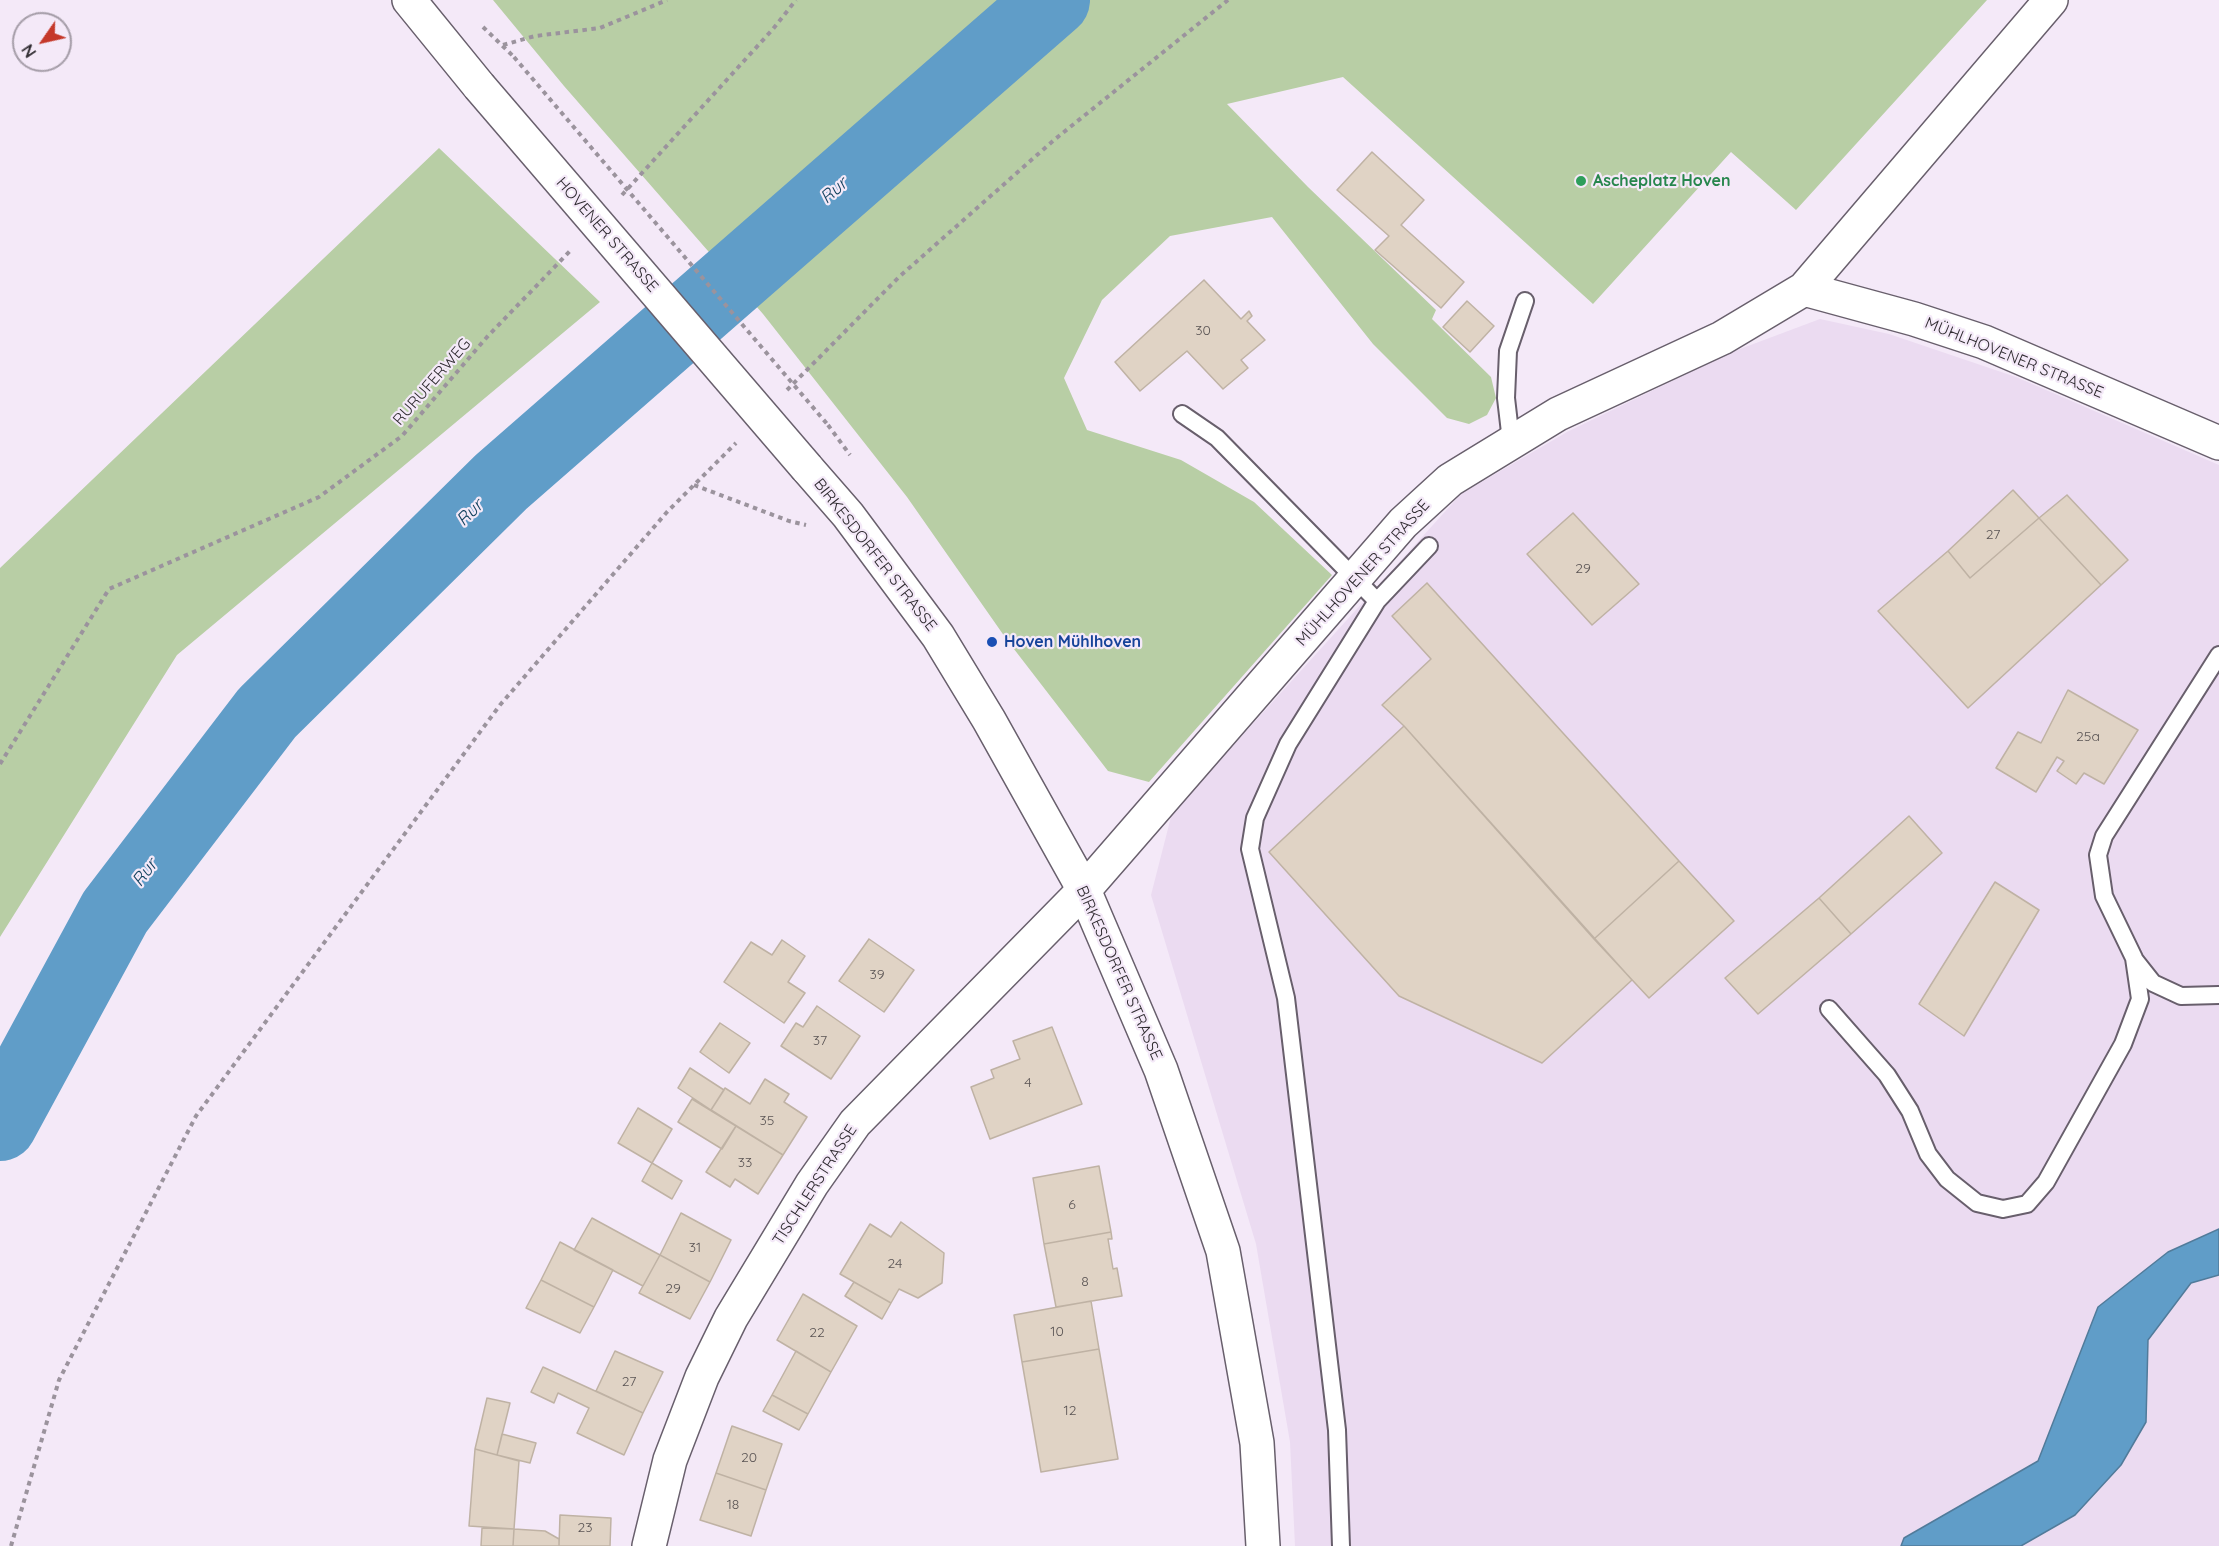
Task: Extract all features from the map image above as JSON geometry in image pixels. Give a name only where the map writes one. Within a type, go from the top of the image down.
[{"type":"street","name":"HOVENER STRASSE","points":[[409,0],[479,86],[807,468]]},
{"type":"street","name":"MÜHLHOVENER STRASSE","points":[[1084,890],[1366,590],[1404,523],[1450,480],[1558,414],[1722,338],[1804,289],[2051,0]]},
{"type":"street","name":"MÜHLHOVENER STRASSE","points":[[1804,289],[1914,319],[1984,342],[2219,442]]},
{"type":"street","name":"BIRKESDORFER STRASSE","points":[[807,468],[848,515],[938,636],[989,720],[1084,890],[1161,1070],[1223,1251],[1257,1443],[1263,1546]]},
{"type":"street","name":"TISCHLERSTRASSE","points":[[650,1546],[670,1460],[702,1377],[730,1318],[812,1184],[855,1123],[1084,890]]},
{"type":"lane","points":[[1511,441],[1506,398],[1508,351],[1525,301]]},
{"type":"lane","points":[[1182,414],[1217,438],[1366,590]]},
{"type":"lane","points":[[1341,1546],[1337,1430],[1286,998],[1250,849],[1255,818],[1288,744],[1366,590],[1429,546]]},
{"type":"lane","points":[[2219,656],[2104,836],[2098,855],[2104,896],[2134,958],[2153,983],[2181,996],[2219,995]]},
{"type":"lane","points":[[1828,1010],[1887,1075],[1910,1111],[1929,1154],[1947,1179],[1977,1203],[2003,1209],[2027,1204],[2046,1182],[2123,1044],[2140,999],[2134,958]]},
{"type":"path","points":[[503,45],[535,36],[600,28],[667,0]]},
{"type":"path","points":[[620,198],[773,29],[796,0]]},
{"type":"path","points":[[784,393],[899,277],[1054,140],[1228,0]]},
{"type":"path","points":[[514,57],[828,425]]},
{"type":"path","name":"RURUFERWEG","points":[[0,764],[109,589],[319,497],[393,443],[402,436],[487,337],[573,248]]},
{"type":"path","points":[[11,1546],[59,1380],[196,1116],[500,705],[694,485],[743,435]]},
{"type":"path","points":[[694,485],[789,521]]},
{"type":"shaded area","points":[[1820,319],[1889,334],[2016,377],[2219,465],[2219,1546],[1295,1546],[1290,1442],[1256,1244],[1151,895],[1172,813],[1461,494],[1567,432],[1732,352]]},
{"type":"green space","points":[[493,0],[1987,0],[1796,210],[1731,152],[1593,304],[1343,77],[1227,104],[1308,187],[1436,310],[1432,319],[1491,377],[1496,398],[1487,415],[1469,424],[1447,418],[1373,344],[1272,217],[1170,236],[1102,300],[1064,378],[1087,430],[1181,460],[1254,502],[1332,575],[1149,782],[1108,771],[1007,640],[907,497],[763,314],[564,86]]},
{"type":"green space","points":[[439,148],[600,302],[177,655],[0,937],[0,568]]},
{"type":"water","points":[[2219,1229],[2219,1275],[2191,1283],[2148,1340],[2146,1422],[2121,1465],[2075,1515],[2021,1546],[1901,1546],[1904,1538],[2038,1461],[2098,1307],[2168,1252]]},
{"type":"building","points":[[1372,152],[1424,200],[1401,225],[1464,282],[1441,308],[1375,250],[1389,236],[1337,190]]},
{"type":"building","points":[[1204,280],[1241,319],[1249,311],[1252,316],[1247,321],[1265,340],[1241,360],[1248,368],[1223,389],[1187,351],[1140,391],[1115,362]]},
{"type":"building","points":[[1467,301],[1494,326],[1470,352],[1443,327]]},
{"type":"building","points":[[2013,490],[2039,518],[1970,578],[1948,551]]},
{"type":"building","points":[[2067,495],[2128,560],[2101,585],[2039,518]]},
{"type":"building","points":[[1573,513],[1639,584],[1592,625],[1527,554]]},
{"type":"building","points":[[2039,518],[2101,585],[1968,708],[1878,611],[1948,551],[1970,578]]},
{"type":"building","points":[[1427,583],[1679,861],[1594,939],[1404,726],[1382,705],[1431,659],[1392,616]]},
{"type":"building","points":[[2068,690],[2138,730],[2104,784],[2084,773],[2076,784],[2057,771],[2064,761],[2057,757],[2036,792],[1996,768],[2018,732],[2041,743]]},
{"type":"building","points":[[1404,726],[1632,980],[1542,1063],[1399,996],[1269,852]]},
{"type":"building","points":[[1909,816],[1942,853],[1851,934],[1819,898]]},
{"type":"building","points":[[1679,861],[1734,921],[1649,998],[1594,939]]},
{"type":"building","points":[[1995,882],[2039,910],[1964,1036],[1919,1004]]},
{"type":"building","points":[[1819,898],[1851,934],[1758,1014],[1725,978]]},
{"type":"building","points":[[869,939],[914,970],[884,1012],[839,981]]},
{"type":"building","points":[[782,940],[805,956],[788,982],[805,993],[784,1023],[724,982],[751,942],[772,955]]},
{"type":"building","points":[[817,1006],[860,1036],[831,1079],[781,1046],[796,1023],[803,1027]]},
{"type":"building","points":[[720,1023],[750,1043],[729,1073],[700,1052]]},
{"type":"building","points":[[1052,1027],[1082,1104],[990,1139],[971,1087],[994,1078],[991,1070],[1020,1059],[1013,1041]]},
{"type":"building","points":[[690,1068],[724,1090],[711,1110],[678,1088]]},
{"type":"building","points":[[765,1079],[789,1094],[784,1102],[807,1117],[783,1155],[711,1110],[725,1088],[750,1104]]},
{"type":"building","points":[[692,1099],[736,1126],[722,1149],[678,1122]]},
{"type":"building","points":[[638,1108],[672,1129],[652,1163],[618,1143]]},
{"type":"building","points":[[736,1126],[783,1155],[758,1194],[735,1179],[730,1187],[706,1172]]},
{"type":"building","points":[[652,1163],[682,1181],[672,1199],[642,1181]]},
{"type":"building","points":[[1099,1166],[1111,1232],[1044,1244],[1033,1178]]},
{"type":"building","points":[[681,1213],[731,1240],[710,1282],[660,1255]]},
{"type":"building","points":[[592,1218],[660,1255],[643,1286],[574,1250]]},
{"type":"building","points":[[901,1222],[944,1253],[942,1283],[918,1298],[899,1289],[891,1303],[840,1274],[870,1224],[891,1237]]},
{"type":"building","points":[[1111,1232],[1112,1239],[1108,1239],[1113,1269],[1117,1268],[1122,1296],[1056,1307],[1044,1244]]},
{"type":"building","points":[[560,1242],[613,1270],[594,1307],[541,1280]]},
{"type":"building","points":[[660,1255],[710,1282],[690,1319],[639,1293]]},
{"type":"building","points":[[541,1280],[594,1307],[580,1333],[526,1308]]},
{"type":"building","points":[[854,1282],[891,1303],[882,1319],[845,1296]]},
{"type":"building","points":[[803,1294],[857,1326],[831,1372],[777,1340]]},
{"type":"building","points":[[1091,1301],[1099,1349],[1022,1362],[1014,1315]]},
{"type":"building","points":[[1099,1349],[1118,1459],[1041,1472],[1022,1362]]},
{"type":"building","points":[[615,1351],[663,1372],[643,1413],[596,1391]]},
{"type":"building","points":[[796,1351],[831,1372],[808,1414],[772,1395]]},
{"type":"building","points":[[543,1367],[643,1413],[624,1455],[577,1433],[589,1408],[558,1393],[554,1403],[531,1392]]},
{"type":"building","points":[[772,1395],[808,1414],[799,1430],[763,1411]]},
{"type":"building","points":[[487,1398],[510,1403],[497,1455],[475,1449]]},
{"type":"building","points":[[732,1426],[782,1444],[766,1490],[716,1473]]},
{"type":"building","points":[[502,1434],[536,1443],[530,1463],[497,1455]]},
{"type":"building","points":[[475,1449],[519,1461],[514,1529],[469,1526]]},
{"type":"building","points":[[716,1473],[766,1490],[751,1536],[700,1520]]},
{"type":"building","points":[[560,1515],[611,1518],[610,1546],[559,1546]]},
{"type":"building","points":[[482,1528],[514,1529],[513,1546],[481,1546]]},
{"type":"building","points":[[514,1529],[545,1531],[559,1539],[559,1546],[513,1546]]},
{"type":"waterway","name":"Rur","points":[[0,1124],[115,912],[267,713],[501,482],[1053,0]]},
{"type":"place","name":"Ascheplatz Hoven","points":[[1581,181]]},
{"type":"place","name":"Hoven Mühlhoven","points":[[992,642]]}]
